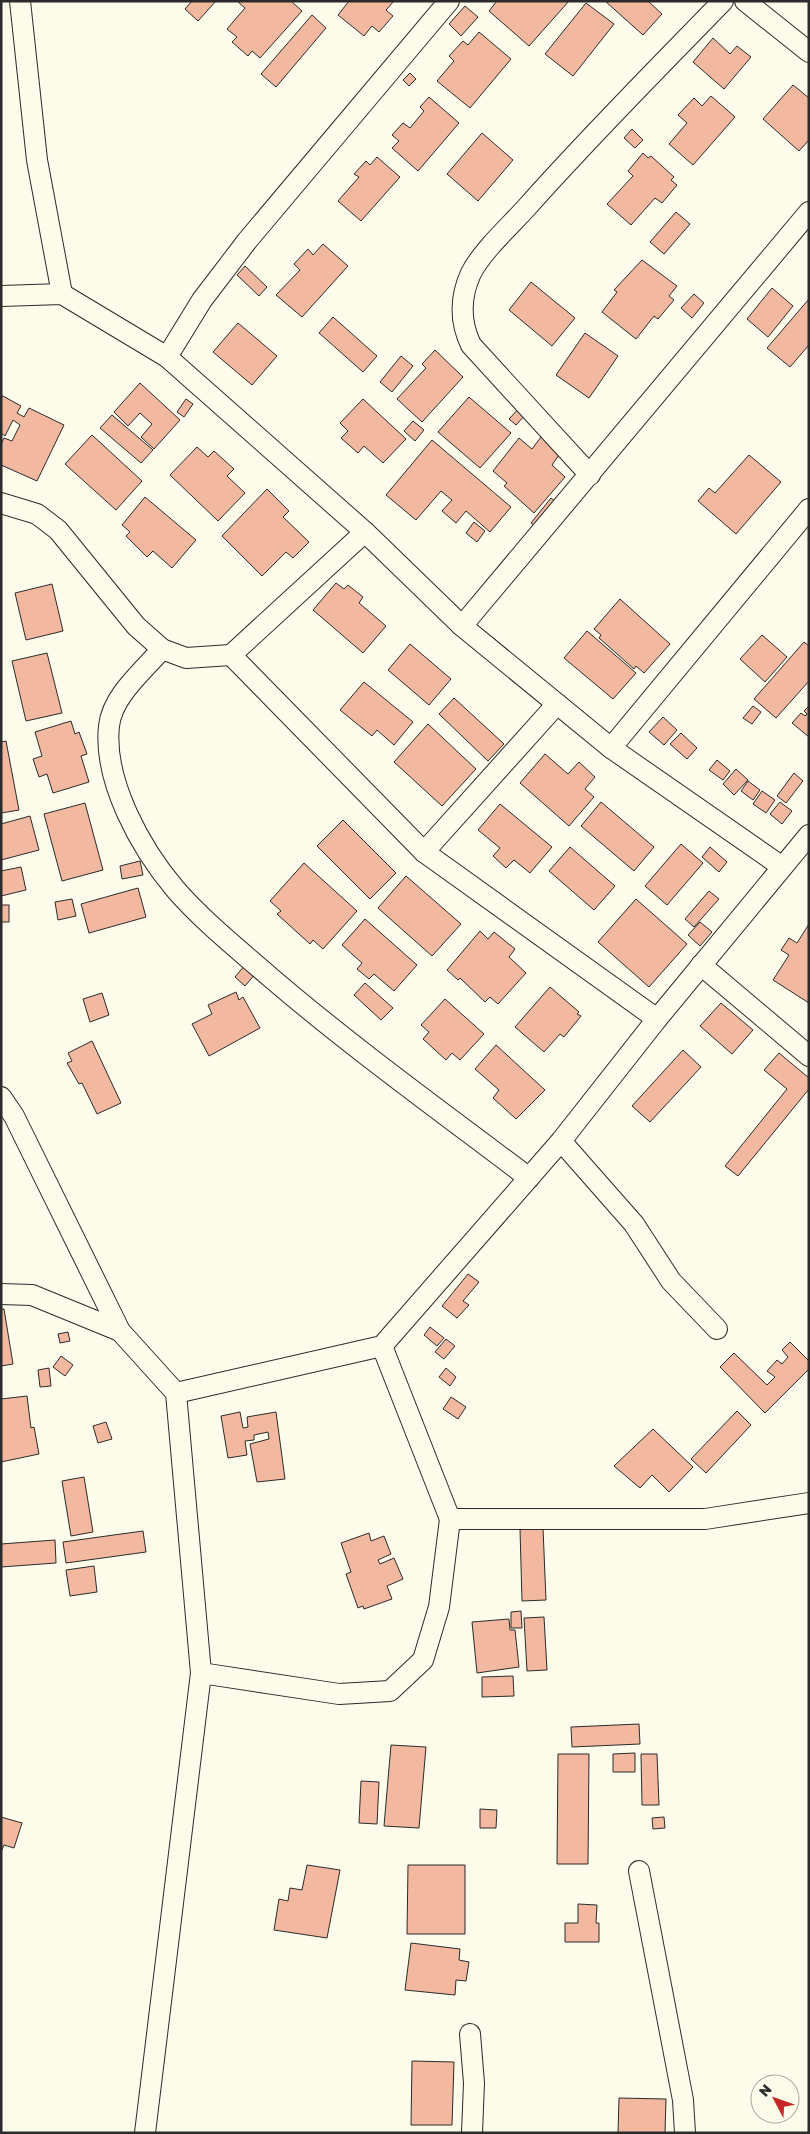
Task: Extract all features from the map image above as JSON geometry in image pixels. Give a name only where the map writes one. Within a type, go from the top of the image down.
[{"type":"street","points":[[20,1],[37,160],[62,294]]},
{"type":"street","points":[[167,358],[202,300],[247,241],[449,1]]},
{"type":"street","points":[[590,475],[471,345],[463,329],[461,316],[466,285],[480,259],[557,174],[723,1]]},
{"type":"street","points":[[745,1],[809,52]]},
{"type":"street","points":[[462,626],[809,212]]},
{"type":"street","points":[[1,296],[62,294],[167,358],[365,532],[462,626],[611,748],[781,866]]},
{"type":"street","points":[[1,502],[36,514],[58,530],[136,626],[162,648],[186,658],[231,655],[365,532]]},
{"type":"street","points":[[611,748],[809,509]]},
{"type":"street","points":[[162,648],[122,696],[114,708],[109,725],[111,762],[119,796],[150,854],[176,889],[214,928],[321,1020],[530,1178]]},
{"type":"street","points":[[231,655],[424,852],[657,1019]]},
{"type":"street","points":[[424,852],[557,704]]},
{"type":"street","points":[[176,1392],[382,1346],[561,1142],[657,1019],[809,834]]},
{"type":"street","points":[[701,965],[809,1056]]},
{"type":"street","points":[[1,1097],[14,1116],[120,1330],[176,1392],[201,1673],[145,2133]]},
{"type":"street","points":[[561,1142],[634,1224],[671,1281],[717,1329]]},
{"type":"street","points":[[1,1294],[32,1295],[120,1330]]},
{"type":"street","points":[[201,1673],[339,1694],[390,1691],[423,1660],[439,1607],[450,1519],[382,1346]]},
{"type":"street","points":[[450,1519],[705,1519],[809,1503]]},
{"type":"street","points":[[638,1871],[683,2100],[685,2133]]},
{"type":"street","points":[[470,2034],[474,2083],[472,2133]]},
{"type":"building","points":[[192,1],[216,1],[198,21],[185,9]]},
{"type":"building","points":[[237,1],[291,1],[302,11],[260,58],[252,51],[248,56],[232,42],[237,37],[227,29],[245,8]]},
{"type":"building","points":[[349,1],[394,1],[386,10],[393,16],[379,32],[372,26],[364,36],[338,15]]},
{"type":"building","points":[[497,1],[569,1],[529,46],[489,11]]},
{"type":"building","points":[[605,1],[648,1],[662,14],[643,35]]},
{"type":"building","points":[[586,3],[614,24],[573,76],[545,54]]},
{"type":"building","points":[[465,6],[478,17],[461,36],[449,24]]},
{"type":"building","points":[[312,15],[326,28],[276,87],[261,74]]},
{"type":"building","points":[[479,32],[511,59],[470,108],[437,81],[454,61],[449,56],[463,41],[468,45]]},
{"type":"building","points":[[713,38],[730,54],[737,46],[751,57],[724,89],[693,62]]},
{"type":"building","points":[[410,73],[416,79],[409,86],[403,80]]},
{"type":"building","points":[[793,85],[809,98],[809,140],[799,151],[763,119]]},
{"type":"building","points":[[711,96],[735,117],[693,165],[669,144],[687,123],[678,115],[694,98],[702,106]]},
{"type":"building","points":[[429,97],[459,123],[418,171],[392,148],[399,141],[392,135],[403,123],[410,128],[424,111],[420,107]]},
{"type":"building","points":[[632,129],[643,140],[635,148],[624,138]]},
{"type":"building","points":[[482,133],[513,160],[478,201],[447,174]]},
{"type":"building","points":[[643,153],[648,158],[651,156],[674,177],[671,180],[677,185],[662,203],[655,198],[631,225],[607,204],[633,176],[628,171]]},
{"type":"building","points":[[377,157],[400,177],[361,221],[338,201],[359,177],[354,174],[366,161],[370,165]]},
{"type":"building","points":[[676,212],[690,224],[664,254],[650,242]]},
{"type":"building","points":[[323,244],[348,266],[302,317],[276,295],[300,270],[294,264],[308,249],[313,255]]},
{"type":"building","points":[[642,260],[677,286],[669,296],[674,300],[658,319],[654,316],[636,339],[602,312],[617,292],[614,290]]},
{"type":"building","points":[[245,266],[267,287],[259,296],[237,275]]},
{"type":"building","points":[[531,282],[575,318],[552,346],[509,310]]},
{"type":"building","points":[[772,288],[793,306],[768,337],[747,319]]},
{"type":"building","points":[[694,294],[704,303],[692,318],[681,308]]},
{"type":"building","points":[[809,299],[809,345],[790,367],[767,348]]},
{"type":"building","points":[[333,317],[377,356],[363,372],[319,333]]},
{"type":"building","points":[[238,323],[277,356],[252,385],[213,352]]},
{"type":"building","points":[[585,333],[618,356],[589,398],[556,375]]},
{"type":"building","points":[[435,350],[463,377],[422,422],[397,399],[426,368],[422,364]]},
{"type":"building","points":[[401,356],[413,366],[392,392],[380,382]]},
{"type":"building","points":[[140,383],[180,420],[154,449],[141,437],[152,424],[140,413],[128,426],[114,412]]},
{"type":"building","points":[[1,395],[21,406],[17,413],[24,417],[29,408],[64,425],[37,481],[1,465],[1,444],[4,438],[12,441],[20,425],[13,420],[5,436],[1,433]]},
{"type":"building","points":[[469,397],[511,433],[480,468],[438,432]]},
{"type":"building","points":[[186,399],[193,404],[184,417],[177,412]]},
{"type":"building","points":[[363,399],[406,439],[383,463],[364,446],[358,453],[341,438],[348,431],[340,423]]},
{"type":"building","points":[[521,406],[528,412],[516,425],[509,419]]},
{"type":"building","points":[[112,415],[153,450],[141,463],[100,428]]},
{"type":"building","points":[[413,421],[424,430],[415,441],[404,431]]},
{"type":"building","points":[[92,435],[142,481],[116,510],[65,464]]},
{"type":"building","points":[[541,437],[561,452],[552,465],[565,477],[534,513],[504,486],[507,483],[493,471],[519,438],[532,449]]},
{"type":"building","points":[[432,440],[511,507],[490,532],[466,511],[456,523],[442,511],[452,500],[441,491],[416,520],[386,495]]},
{"type":"building","points":[[197,447],[208,457],[214,451],[234,469],[227,476],[245,493],[218,521],[170,475]]},
{"type":"building","points":[[749,455],[781,482],[736,534],[698,501],[709,488],[715,493]]},
{"type":"building","points":[[267,489],[289,511],[283,517],[309,542],[293,558],[286,552],[262,576],[222,536]]},
{"type":"building","points":[[145,497],[196,540],[172,568],[153,551],[147,557],[126,536],[130,532],[122,525]]},
{"type":"building","points":[[551,498],[561,506],[541,530],[531,523]]},
{"type":"building","points":[[474,522],[485,531],[477,542],[466,533]]},
{"type":"building","points":[[336,583],[344,589],[348,585],[363,597],[359,603],[386,626],[363,653],[313,610]]},
{"type":"building","points":[[52,584],[63,631],[26,640],[15,593]]},
{"type":"building","points":[[620,599],[670,644],[644,673],[636,666],[634,669],[599,638],[601,635],[594,629]]},
{"type":"building","points":[[587,631],[636,673],[613,699],[564,658]]},
{"type":"building","points":[[762,635],[787,657],[765,682],[740,659]]},
{"type":"building","points":[[804,642],[809,646],[809,681],[776,718],[754,699]]},
{"type":"building","points":[[410,644],[451,679],[429,705],[388,670]]},
{"type":"building","points":[[47,653],[62,713],[26,721],[12,661]]},
{"type":"building","points":[[364,682],[413,722],[394,745],[377,730],[372,736],[340,710]]},
{"type":"building","points":[[454,698],[504,744],[488,761],[439,714]]},
{"type":"building","points":[[753,706],[761,712],[752,724],[743,718]]},
{"type":"building","points":[[809,706],[809,737],[792,723],[801,713],[805,716],[807,714],[804,711]]},
{"type":"building","points":[[663,717],[677,730],[664,745],[649,732]]},
{"type":"building","points":[[71,721],[75,734],[79,732],[87,754],[81,756],[89,782],[53,793],[47,774],[39,777],[33,759],[42,756],[35,732]]},
{"type":"building","points":[[428,724],[476,769],[442,806],[394,762]]},
{"type":"building","points":[[681,733],[697,748],[687,759],[670,744]]},
{"type":"building","points":[[6,741],[19,810],[1,813],[1,742]]},
{"type":"building","points":[[545,754],[568,774],[579,762],[595,777],[585,789],[594,797],[569,826],[520,783]]},
{"type":"building","points":[[717,760],[730,771],[723,780],[709,770]]},
{"type":"building","points":[[736,769],[748,780],[734,795],[723,784]]},
{"type":"building","points":[[794,773],[803,781],[786,803],[777,796]]},
{"type":"building","points":[[748,781],[760,790],[753,800],[741,791]]},
{"type":"building","points":[[762,791],[775,800],[766,813],[753,804]]},
{"type":"building","points":[[601,802],[654,847],[634,871],[581,826]]},
{"type":"building","points":[[780,802],[792,811],[782,824],[770,814]]},
{"type":"building","points":[[85,803],[103,870],[62,881],[44,814]]},
{"type":"building","points":[[500,804],[552,847],[530,873],[514,860],[506,868],[493,856],[500,848],[478,830]]},
{"type":"building","points":[[30,816],[39,850],[1,860],[1,824]]},
{"type":"building","points":[[343,820],[396,873],[370,899],[317,846]]},
{"type":"building","points":[[681,844],[703,863],[667,905],[645,886]]},
{"type":"building","points":[[570,847],[615,886],[594,910],[549,871]]},
{"type":"building","points":[[710,847],[727,862],[719,872],[702,857]]},
{"type":"building","points":[[140,861],[143,875],[122,879],[120,866]]},
{"type":"building","points":[[304,863],[357,911],[323,949],[313,940],[310,944],[277,914],[281,911],[270,901]]},
{"type":"building","points":[[21,867],[26,890],[1,896],[1,871]]},
{"type":"building","points":[[406,876],[461,924],[432,956],[378,908]]},
{"type":"building","points":[[138,888],[146,917],[89,933],[81,904]]},
{"type":"building","points":[[709,891],[719,899],[694,927],[685,919]]},
{"type":"building","points":[[72,899],[76,916],[58,920],[55,902]]},
{"type":"building","points":[[636,899],[687,944],[649,987],[598,942]]},
{"type":"building","points":[[1,905],[9,905],[9,922],[1,922]]},
{"type":"building","points":[[365,919],[417,965],[394,991],[374,974],[369,979],[357,969],[362,963],[342,945]]},
{"type":"building","points":[[700,922],[712,932],[700,946],[688,935]]},
{"type":"building","points":[[809,924],[809,1003],[773,980],[789,955],[781,950],[789,938],[797,943]]},
{"type":"building","points":[[480,931],[488,939],[494,932],[515,949],[509,957],[526,973],[498,1004],[490,997],[485,1002],[460,978],[458,980],[447,970]]},
{"type":"building","points":[[245,965],[255,974],[245,986],[235,977]]},
{"type":"building","points":[[365,983],[393,1008],[381,1020],[354,995]]},
{"type":"building","points":[[550,987],[579,1012],[577,1014],[581,1016],[564,1037],[560,1034],[544,1052],[515,1027]]},
{"type":"building","points":[[236,992],[239,1000],[243,997],[260,1028],[209,1056],[192,1024],[212,1014],[208,1005]]},
{"type":"building","points":[[102,993],[109,1015],[90,1022],[83,999]]},
{"type":"building","points":[[445,999],[484,1034],[460,1060],[452,1053],[446,1060],[423,1039],[429,1032],[421,1025]]},
{"type":"building","points":[[721,1003],[753,1030],[732,1054],[700,1026]]},
{"type":"building","points":[[92,1041],[121,1103],[97,1114],[82,1083],[79,1084],[67,1063],[72,1061],[68,1053]]},
{"type":"building","points":[[496,1045],[545,1090],[516,1119],[493,1098],[499,1090],[475,1069]]},
{"type":"building","points":[[683,1050],[701,1067],[650,1122],[632,1106]]},
{"type":"building","points":[[779,1053],[809,1078],[809,1089],[738,1176],[725,1166],[787,1089],[764,1070]]},
{"type":"building","points":[[468,1274],[479,1282],[463,1301],[469,1305],[457,1318],[442,1306]]},
{"type":"building","points":[[1,1309],[4,1309],[13,1364],[1,1366]]},
{"type":"building","points":[[430,1327],[444,1338],[437,1346],[424,1335]]},
{"type":"building","points":[[68,1332],[70,1341],[60,1343],[58,1334]]},
{"type":"building","points":[[446,1339],[455,1346],[444,1359],[435,1352]]},
{"type":"building","points":[[790,1342],[809,1361],[809,1369],[765,1413],[720,1367],[734,1353],[767,1385],[775,1377],[767,1371],[777,1360],[782,1364],[788,1357],[782,1350]]},
{"type":"building","points":[[61,1356],[73,1365],[65,1376],[53,1367]]},
{"type":"building","points":[[49,1368],[51,1386],[40,1387],[38,1370]]},
{"type":"building","points":[[446,1368],[456,1377],[450,1386],[439,1377]]},
{"type":"building","points":[[27,1396],[31,1428],[34,1427],[39,1454],[1,1462],[1,1399]]},
{"type":"building","points":[[451,1397],[466,1407],[458,1419],[443,1409]]},
{"type":"building","points":[[737,1411],[751,1425],[706,1473],[691,1459]]},
{"type":"building","points":[[240,1412],[243,1428],[248,1427],[247,1417],[276,1412],[285,1479],[257,1482],[250,1444],[269,1439],[268,1432],[254,1435],[254,1440],[245,1441],[247,1455],[228,1458],[221,1416]]},
{"type":"building","points":[[106,1422],[112,1439],[98,1443],[93,1426]]},
{"type":"building","points":[[653,1429],[693,1467],[669,1492],[652,1475],[640,1488],[614,1466]]},
{"type":"building","points":[[84,1477],[93,1532],[71,1536],[62,1481]]},
{"type":"building","points":[[543,1528],[546,1600],[522,1601],[520,1529]]},
{"type":"building","points":[[143,1531],[146,1552],[66,1563],[63,1542]]},
{"type":"building","points":[[369,1533],[371,1541],[384,1536],[391,1554],[378,1560],[380,1564],[394,1558],[403,1579],[387,1586],[392,1599],[364,1609],[363,1606],[358,1608],[346,1574],[351,1572],[341,1543]]},
{"type":"building","points":[[55,1540],[56,1563],[1,1567],[1,1544]]},
{"type":"building","points":[[94,1566],[97,1592],[70,1596],[66,1570]]},
{"type":"building","points":[[521,1611],[522,1628],[511,1628],[511,1612]]},
{"type":"building","points":[[544,1617],[547,1670],[527,1671],[524,1618]]},
{"type":"building","points":[[509,1619],[510,1630],[515,1630],[519,1667],[477,1673],[472,1622]]},
{"type":"building","points":[[513,1676],[514,1696],[482,1697],[482,1677]]},
{"type":"building","points":[[639,1724],[640,1744],[572,1747],[571,1727]]},
{"type":"building","points":[[391,1745],[426,1747],[419,1828],[384,1826]]},
{"type":"building","points":[[635,1753],[635,1772],[613,1772],[613,1754]]},
{"type":"building","points":[[558,1754],[589,1754],[588,1864],[557,1864]]},
{"type":"building","points":[[641,1754],[657,1754],[659,1805],[642,1805]]},
{"type":"building","points":[[361,1781],[379,1782],[377,1824],[359,1823]]},
{"type":"building","points":[[480,1809],[497,1810],[496,1828],[480,1828]]},
{"type":"building","points":[[1,1817],[22,1823],[14,1848],[4,1845],[1,1852]]},
{"type":"building","points":[[664,1817],[665,1828],[653,1829],[652,1818]]},
{"type":"building","points":[[307,1865],[340,1870],[327,1938],[274,1930],[279,1899],[288,1901],[290,1888],[302,1890]]},
{"type":"building","points":[[408,1865],[465,1865],[465,1934],[407,1934]]},
{"type":"building","points":[[578,1904],[597,1905],[596,1923],[599,1923],[599,1942],[565,1942],[565,1923],[578,1923]]},
{"type":"building","points":[[411,1943],[460,1949],[459,1960],[469,1962],[466,1981],[456,1980],[455,1995],[405,1990]]},
{"type":"building","points":[[412,2061],[454,2062],[452,2125],[411,2125]]},
{"type":"building","points":[[619,2098],[666,2099],[665,2133],[618,2133]]}]
